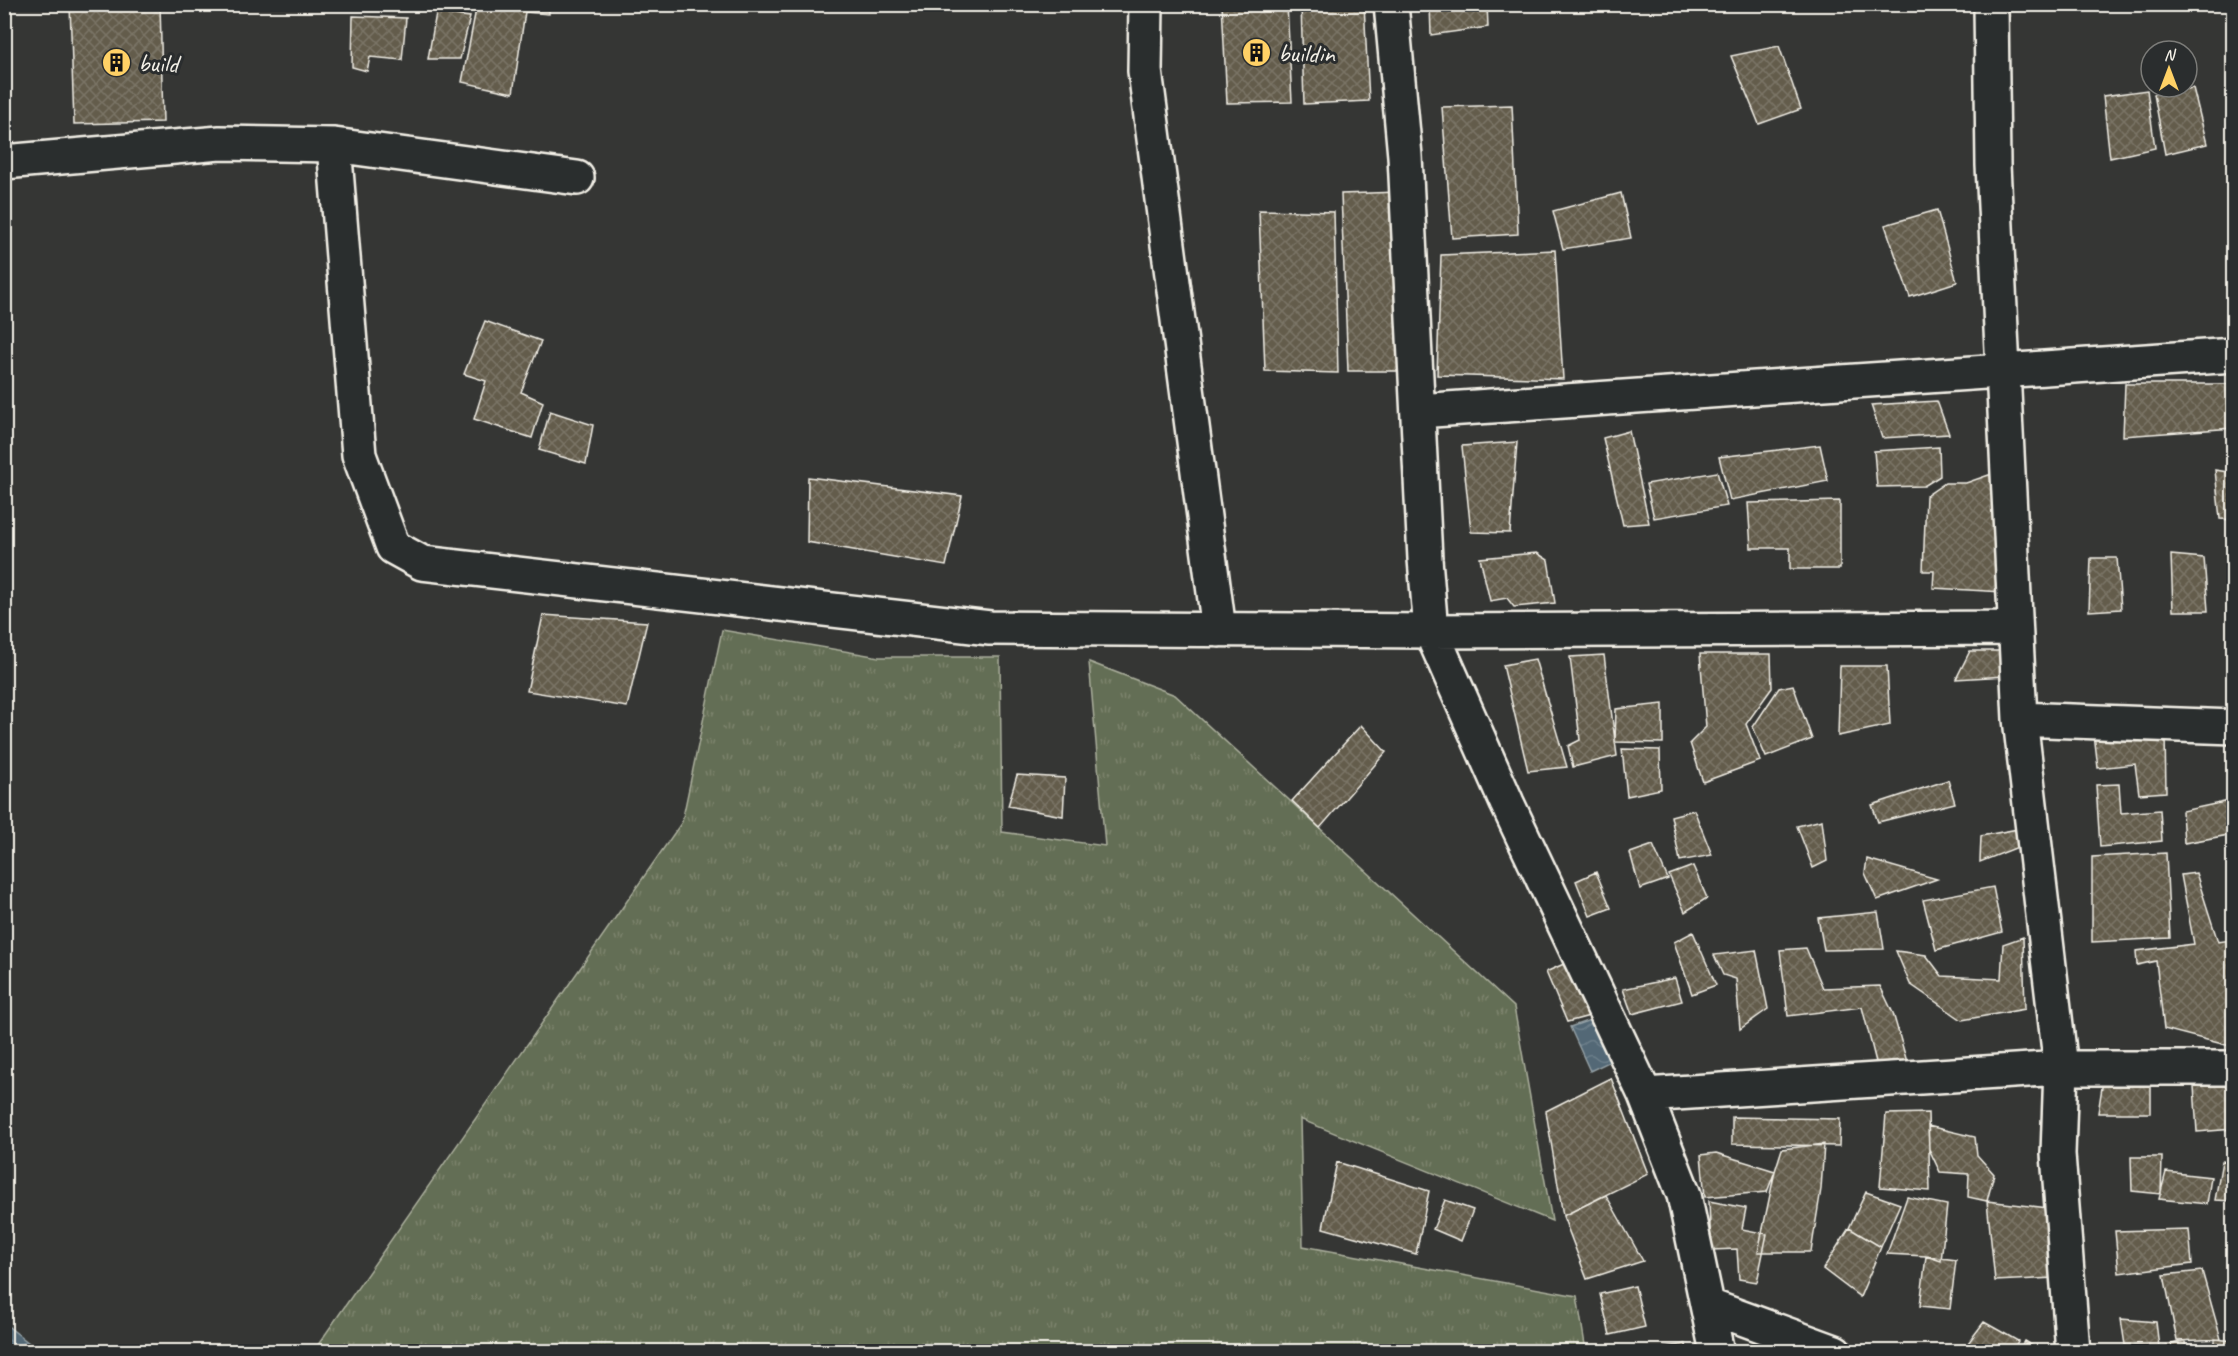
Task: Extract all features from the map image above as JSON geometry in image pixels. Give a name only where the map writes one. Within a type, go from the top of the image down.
[{"type":"street","points":[[1146,4],[1145,71],[1219,630]]},
{"type":"street","points":[[1391,4],[1405,156],[1431,631],[1507,803],[1645,1095],[1684,1195],[1717,1352]]},
{"type":"street","points":[[1991,4],[1993,165],[2020,719],[2061,1068],[2058,1154],[2073,1352]]},
{"type":"street","points":[[4,162],[220,143],[334,145],[577,178]]},
{"type":"street","points":[[334,145],[359,455],[393,547],[422,563],[990,628],[1431,631],[2015,628]]},
{"type":"street","points":[[1418,411],[2234,355]]},
{"type":"street","points":[[2020,719],[2234,727]]},
{"type":"street","points":[[1645,1095],[2061,1068],[2234,1068]]},
{"type":"street","points":[[1709,1306],[1835,1352]]},
{"type":"green space","points":[[722,630],[879,657],[1000,657],[1002,832],[1105,846],[1089,662],[1175,695],[1514,1007],[1552,1221],[1300,1119],[1303,1246],[1577,1296],[1586,1351],[313,1352],[682,822]]},
{"type":"water","points":[[1596,1018],[1613,1060],[1590,1071],[1570,1027]]},
{"type":"water","points":[[5,1324],[39,1351],[5,1351]]},
{"type":"building","name":"build","points":[[70,4],[160,4],[163,122],[74,124]]},
{"type":"building","points":[[477,4],[549,4],[549,14],[525,12],[513,93],[462,82]]},
{"type":"building","name":"buildin","points":[[1222,4],[1287,4],[1292,102],[1227,103]]},
{"type":"building","points":[[1301,4],[1364,4],[1369,101],[1304,104]]},
{"type":"building","points":[[1430,4],[1487,4],[1488,27],[1431,35]]},
{"type":"building","points":[[436,13],[470,17],[460,59],[428,59]]},
{"type":"building","points":[[353,16],[406,18],[402,60],[370,57],[367,71],[352,67]]},
{"type":"building","points":[[1779,46],[1801,109],[1759,124],[1731,56]]},
{"type":"building","points":[[2139,91],[2139,99],[2148,99],[2155,148],[2110,158],[2103,96]]},
{"type":"building","points":[[2155,99],[2196,99],[2207,144],[2165,154]]},
{"type":"building","points":[[1512,105],[1518,234],[1452,238],[1442,107]]},
{"type":"building","points":[[1399,192],[1411,371],[1348,371],[1341,194]]},
{"type":"building","points":[[1621,193],[1631,238],[1563,249],[1553,211]]},
{"type":"building","points":[[1259,210],[1334,212],[1338,373],[1265,371]]},
{"type":"building","points":[[1937,210],[1957,282],[1910,297],[1885,225]]},
{"type":"building","points":[[1555,250],[1563,379],[1437,375],[1441,255]]},
{"type":"building","points":[[485,321],[541,341],[521,392],[543,402],[532,438],[474,419],[486,381],[464,374]]},
{"type":"building","points":[[2125,384],[2234,384],[2234,428],[2123,436]]},
{"type":"building","points":[[1937,401],[1949,434],[1882,438],[1871,405]]},
{"type":"building","points":[[550,411],[593,425],[586,464],[539,450]]},
{"type":"building","points":[[1629,431],[1649,523],[1623,525],[1603,438]]},
{"type":"building","points":[[1517,442],[1510,533],[1471,532],[1462,446]]},
{"type":"building","points":[[1820,445],[1828,481],[1730,500],[1719,457]]},
{"type":"building","points":[[1939,447],[1940,476],[1924,486],[1877,487],[1874,451]]},
{"type":"building","points":[[2215,470],[2234,473],[2234,520],[2220,519]]},
{"type":"building","points":[[2000,471],[2004,592],[1933,588],[1934,571],[1923,571],[1926,496],[1945,483],[1966,483]]},
{"type":"building","points":[[1717,472],[1727,506],[1654,518],[1646,484]]},
{"type":"building","points":[[808,477],[962,496],[946,566],[807,542]]},
{"type":"building","points":[[1840,501],[1840,569],[1790,569],[1790,548],[1751,548],[1748,503]]},
{"type":"building","points":[[1537,553],[1548,560],[1555,603],[1514,607],[1507,598],[1490,601],[1480,558]]},
{"type":"building","points":[[2171,555],[2204,558],[2208,611],[2173,611]]},
{"type":"building","points":[[2091,558],[2117,558],[2121,609],[2089,611]]},
{"type":"building","points":[[543,615],[647,622],[627,707],[527,691]]},
{"type":"building","points":[[2234,631],[2234,665],[2228,662]]},
{"type":"building","points":[[1970,651],[2004,651],[2006,676],[1956,679]]},
{"type":"building","points":[[1700,654],[1771,654],[1772,688],[1746,724],[1760,761],[1703,782],[1690,743],[1706,727]]},
{"type":"building","points":[[1604,655],[1617,756],[1573,767],[1568,746],[1580,740],[1570,657]]},
{"type":"building","points":[[1535,659],[1567,767],[1528,771],[1503,665]]},
{"type":"building","points":[[1840,666],[1887,666],[1890,725],[1838,736]]},
{"type":"building","points":[[1793,685],[1812,739],[1766,757],[1753,727],[1779,688]]},
{"type":"building","points":[[1663,704],[1663,743],[1615,742],[1616,709]]},
{"type":"building","points":[[1361,725],[1386,752],[1320,828],[1292,801]]},
{"type":"building","points":[[2094,734],[2165,734],[2166,792],[2139,794],[2135,764],[2098,768]]},
{"type":"building","points":[[1622,749],[1660,750],[1661,789],[1627,796]]},
{"type":"building","points":[[1017,775],[1065,778],[1063,816],[1008,806]]},
{"type":"building","points":[[1948,780],[1955,803],[1878,822],[1872,805]]},
{"type":"building","points":[[2119,784],[2121,813],[2160,810],[2162,841],[2100,847],[2096,785]]},
{"type":"building","points":[[2234,800],[2234,834],[2184,843],[2182,811]]},
{"type":"building","points":[[1694,810],[1712,855],[1680,861],[1671,816]]},
{"type":"building","points":[[1822,820],[1827,861],[1813,868],[1797,826]]},
{"type":"building","points":[[2018,829],[2018,847],[1980,862],[1981,836]]},
{"type":"building","points":[[1653,845],[1668,879],[1640,889],[1630,853]]},
{"type":"building","points":[[2166,853],[2170,938],[2092,942],[2092,857]]},
{"type":"building","points":[[1867,859],[1937,879],[1877,900],[1865,873]]},
{"type":"building","points":[[1693,866],[1707,898],[1685,912],[1669,875]]},
{"type":"building","points":[[1596,872],[1611,908],[1590,916],[1576,881]]},
{"type":"building","points":[[2196,873],[2218,942],[2231,940],[2234,949],[2234,1047],[2164,1029],[2156,961],[2137,965],[2136,951],[2194,944],[2181,875]]},
{"type":"building","points":[[1993,887],[2002,932],[1936,950],[1923,900]]},
{"type":"building","points":[[1878,912],[1884,949],[1824,950],[1818,918]]},
{"type":"building","points":[[1693,932],[1716,985],[1692,994],[1674,942]]},
{"type":"building","points":[[2023,937],[2025,1009],[1962,1020],[1910,984],[1896,951],[1926,955],[1942,976],[2001,979],[2003,944]]},
{"type":"building","points":[[1806,948],[1823,988],[1880,986],[1893,1013],[1909,1069],[1876,1062],[1862,1007],[1788,1016],[1780,950]]},
{"type":"building","points":[[1756,950],[1768,1009],[1740,1029],[1736,979],[1723,975],[1714,955]]},
{"type":"building","points":[[1575,959],[1597,1014],[1567,1022],[1546,972]]},
{"type":"building","points":[[1675,978],[1682,1001],[1632,1014],[1623,989]]},
{"type":"building","points":[[1611,1078],[1648,1174],[1563,1216],[1546,1111]]},
{"type":"building","points":[[2103,1081],[2151,1083],[2151,1113],[2098,1113]]},
{"type":"building","points":[[2234,1083],[2234,1129],[2197,1132],[2194,1086]]},
{"type":"building","points":[[1928,1113],[1930,1191],[1880,1187],[1886,1114]]},
{"type":"building","points":[[1732,1117],[1840,1119],[1839,1146],[1732,1144]]},
{"type":"building","points":[[1928,1126],[1975,1137],[1977,1155],[1994,1174],[1987,1201],[1968,1197],[1969,1174],[1940,1172],[1929,1149]]},
{"type":"building","points":[[1824,1144],[1821,1189],[1811,1252],[1758,1252],[1775,1171],[1782,1149]]},
{"type":"building","points":[[1716,1153],[1775,1171],[1767,1192],[1705,1197],[1701,1155]]},
{"type":"building","points":[[2131,1157],[2162,1157],[2161,1194],[2132,1191]]},
{"type":"building","points":[[2222,1161],[2234,1163],[2234,1201],[2215,1200]]},
{"type":"building","points":[[1337,1162],[1429,1191],[1416,1254],[1323,1228]]},
{"type":"building","points":[[2166,1172],[2211,1177],[2207,1204],[2159,1199]]},
{"type":"building","points":[[1866,1192],[1900,1204],[1881,1247],[1849,1228]]},
{"type":"building","points":[[1606,1195],[1643,1261],[1587,1279],[1563,1216]]},
{"type":"building","points":[[1907,1197],[1947,1205],[1941,1261],[1926,1256],[1887,1254]]},
{"type":"building","points":[[1445,1200],[1473,1210],[1461,1241],[1433,1229]]},
{"type":"building","points":[[1709,1201],[1746,1208],[1742,1229],[1767,1234],[1757,1282],[1739,1279],[1737,1249],[1711,1250]]},
{"type":"building","points":[[1987,1201],[2048,1208],[2054,1278],[1995,1281]]},
{"type":"building","points":[[1849,1228],[1881,1247],[1860,1297],[1823,1269]]},
{"type":"building","points":[[2189,1229],[2192,1264],[2119,1273],[2115,1231]]},
{"type":"building","points":[[1926,1256],[1956,1260],[1950,1309],[1920,1306]]},
{"type":"building","points":[[2202,1271],[2221,1339],[2177,1341],[2164,1275]]},
{"type":"building","points":[[1635,1286],[1645,1327],[1610,1335],[1600,1294]]},
{"type":"building","points":[[2121,1319],[2156,1322],[2159,1347],[2125,1345]]},
{"type":"building","points":[[1984,1322],[2018,1341],[2012,1352],[1972,1352],[1965,1347]]},
{"type":"building","points":[[2215,1339],[2234,1341],[2234,1352],[2215,1352]]},
{"type":"building","points":[[2024,1341],[2042,1352],[2018,1352]]},
{"type":"building","points":[[2185,1341],[2186,1352],[2159,1352],[2159,1347]]},
{"type":"building","points":[[1686,1344],[1687,1352],[1666,1352],[1665,1347]]},
{"type":"place","name":"buildin","points":[[1257,53]]},
{"type":"place","name":"build","points":[[117,63]]}]
